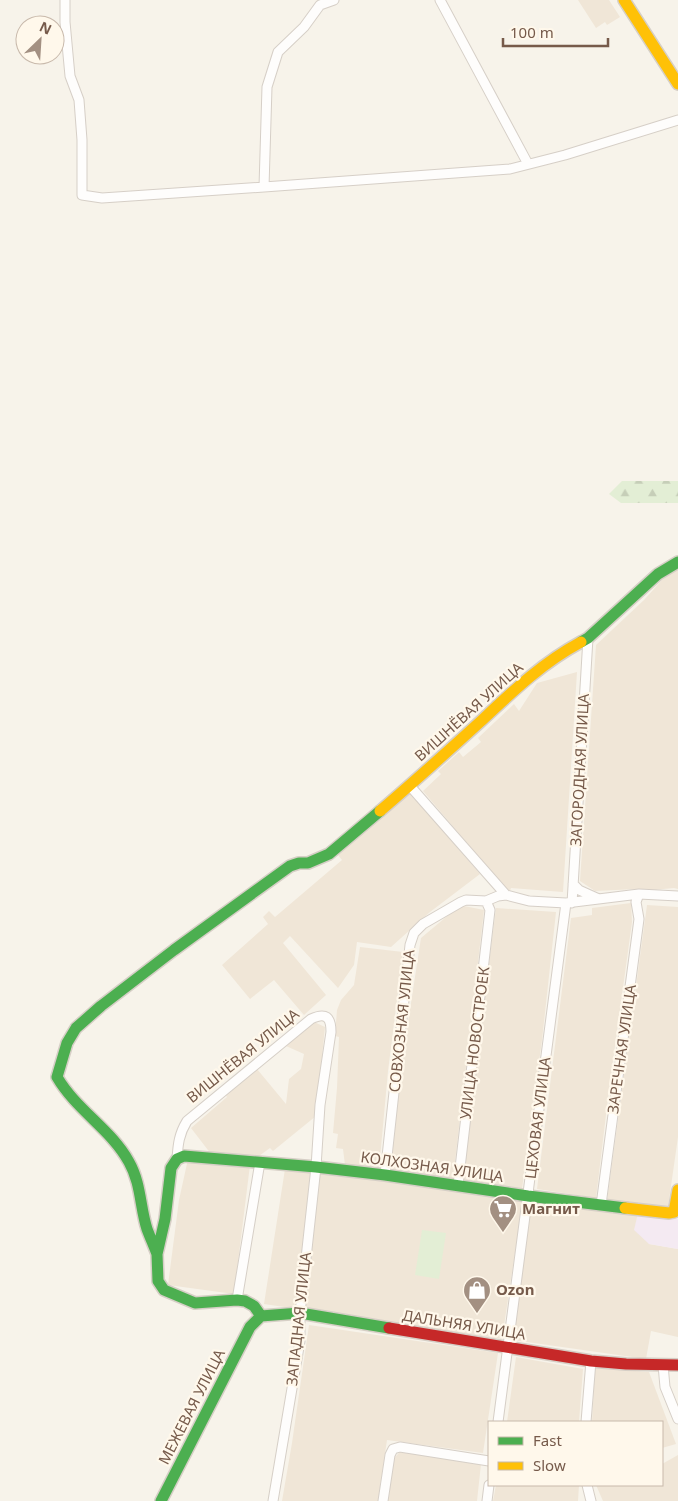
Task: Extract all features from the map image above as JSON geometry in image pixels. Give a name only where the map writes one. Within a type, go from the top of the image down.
[{"type":"street","points":[[65,0],[70,76],[79,100],[82,140],[82,195],[102,198],[510,169],[565,155],[678,120]]},
{"type":"street","points":[[264,187],[267,87],[278,52],[304,27],[320,5],[334,0]]},
{"type":"street","points":[[440,0],[528,164]]},
{"type":"street","points":[[624,0],[678,84]]},
{"type":"street","name":"ВИШНЁВАЯ УЛИЦА","points":[[157,1254],[148,1230],[136,1180],[129,1162],[117,1145],[63,1089],[57,1077],[67,1043],[76,1028],[101,1006],[290,866],[308,863],[329,854],[410,786],[526,679],[558,654],[588,638],[658,574],[678,562]]},
{"type":"street","name":"ЗАГОРОДНАЯ УЛИЦА","points":[[569,903],[574,884],[588,638]]},
{"type":"street","points":[[410,786],[506,895]]},
{"type":"street","points":[[574,884],[579,890],[600,899]]},
{"type":"street","name":"СОВХОЗНАЯ УЛИЦА","points":[[385,1175],[410,945],[414,933],[423,924],[466,900],[486,901],[506,895],[536,902],[569,903],[639,894],[678,896]]},
{"type":"street","name":"ЗАРЕЧНАЯ УЛИЦА","points":[[600,1205],[639,919],[636,902],[639,894]]},
{"type":"street","name":"УЛИЦА НОВОСТРОЕК","points":[[458,1185],[490,910],[486,901]]},
{"type":"street","name":"ЦЕХОВАЯ УЛИЦА","points":[[498,1421],[506,1347],[569,903]]},
{"type":"street","name":"ВИШНЁВАЯ УЛИЦА","points":[[181,1158],[178,1140],[181,1130],[187,1121],[316,1016],[326,1017],[331,1022],[331,1032],[320,1105],[316,1167]]},
{"type":"street","points":[[181,1158],[171,1168],[165,1219],[157,1254],[158,1281],[164,1290],[195,1303],[237,1300],[254,1306],[261,1316]]},
{"type":"street","name":"КОЛХОЗНАЯ УЛИЦА","points":[[181,1158],[316,1167],[669,1213],[674,1212],[678,1190]]},
{"type":"street","points":[[237,1300],[260,1162]]},
{"type":"street","name":"ЗАПАДНАЯ УЛИЦА","points":[[273,1501],[300,1341],[300,1313],[316,1167]]},
{"type":"street","name":"ДАЛЬНЯЯ УЛИЦА","points":[[261,1316],[300,1313],[591,1361],[678,1365]]},
{"type":"street","name":"МЕЖЕВАЯ УЛИЦА","points":[[161,1501],[250,1326],[261,1316]]},
{"type":"street","points":[[586,1421],[591,1361]]},
{"type":"street","points":[[663,1365],[664,1386],[678,1419]]},
{"type":"street","points":[[383,1501],[390,1455],[393,1449],[400,1447],[488,1461]]},
{"type":"street","points":[[487,1501],[489,1486]]},
{"type":"street","points":[[587,1486],[590,1501]]},
{"type":"shaded area","points":[[578,0],[609,0],[620,17],[607,25],[605,22],[596,28]]},
{"type":"shaded area","points":[[678,567],[678,889],[595,891],[580,881],[596,645],[644,600],[670,571]]},
{"type":"shaded area","points":[[577,672],[563,892],[511,888],[510,891],[504,887],[423,791],[441,774],[438,771],[459,752],[463,757],[481,742],[478,738],[514,704],[519,711],[537,683]]},
{"type":"shaded area","points":[[410,793],[480,874],[430,912],[391,947],[357,942],[354,965],[338,988],[290,936],[283,943],[326,995],[304,1015],[274,980],[250,999],[222,965],[268,924],[263,917],[269,911],[275,917],[342,860],[338,855]]},
{"type":"shaded area","points":[[631,903],[632,922],[596,1198],[537,1189],[571,918],[592,915],[592,908]]},
{"type":"shaded area","points":[[647,905],[678,907],[678,1137],[668,1207],[607,1201]]},
{"type":"shaded area","points":[[464,906],[484,910],[453,1179],[389,1169],[405,1042],[421,938],[458,907]]},
{"type":"shaded area","points":[[496,908],[556,912],[542,1040],[522,1189],[462,1180]]},
{"type":"shaded area","points":[[360,947],[403,952],[388,1071],[379,1169],[345,1165],[343,1149],[336,1148],[338,1134],[333,1133],[339,1037],[335,1036],[337,1010],[341,1000],[354,985]]},
{"type":"shaded area","points":[[314,1022],[325,1027],[316,1116],[273,1151],[270,1148],[259,1156],[211,1154],[191,1128],[227,1097],[225,1094],[257,1069],[286,1104],[289,1079],[301,1069],[304,1054],[286,1046]]},
{"type":"shaded area","points":[[188,1159],[250,1165],[234,1294],[168,1285],[179,1200]]},
{"type":"shaded area","points":[[285,1169],[523,1199],[502,1339],[264,1304]]},
{"type":"shaded area","points":[[532,1200],[638,1213],[649,1244],[678,1249],[678,1337],[651,1331],[646,1359],[513,1340]]},
{"type":"shaded area","points":[[638,1213],[678,1219],[678,1249],[649,1244],[634,1230]]},
{"type":"shaded area","points":[[309,1325],[498,1353],[483,1453],[387,1440],[378,1501],[282,1501]]},
{"type":"shaded area","points":[[516,1357],[583,1369],[579,1421],[507,1421]]},
{"type":"shaded area","points":[[595,1368],[649,1372],[676,1444],[663,1448],[663,1421],[592,1421]]},
{"type":"shaded area","points":[[400,1452],[481,1464],[477,1501],[387,1501],[392,1460]]},
{"type":"shaded area","points":[[678,1455],[678,1501],[603,1501],[596,1486],[663,1486],[663,1463]]},
{"type":"shaded area","points":[[496,1486],[579,1486],[578,1501],[493,1501]]},
{"type":"green space","points":[[622,481],[678,481],[678,503],[621,503],[609,494]]},
{"type":"green space","points":[[422,1230],[446,1233],[439,1279],[415,1275]]},
{"type":"traffic: fast","points":[[581,642],[588,638],[658,574],[678,562]]},
{"type":"traffic: fast","points":[[157,1254],[147,1229],[136,1178],[129,1162],[122,1150],[74,1100],[57,1077],[67,1043],[76,1028],[101,1006],[174,950],[290,866],[308,863],[329,854],[380,811]]},
{"type":"traffic: fast","points":[[261,1316],[254,1306],[245,1301],[195,1303],[164,1290],[158,1281],[157,1254],[165,1219],[171,1168],[177,1159],[184,1156],[316,1167],[625,1208]]},
{"type":"traffic: fast","points":[[161,1501],[250,1327],[261,1316],[300,1313],[389,1328]]},
{"type":"traffic: slow","points":[[624,0],[678,84]]},
{"type":"traffic: slow","points":[[380,811],[528,678],[553,659],[581,642]]},
{"type":"traffic: slow","points":[[625,1208],[674,1212],[678,1190]]},
{"type":"traffic: jam","points":[[389,1328],[591,1361],[678,1365]]},
{"type":"place","name":"Магнит","points":[[503,1233]]},
{"type":"place","name":"Ozon","points":[[477,1314]]}]
